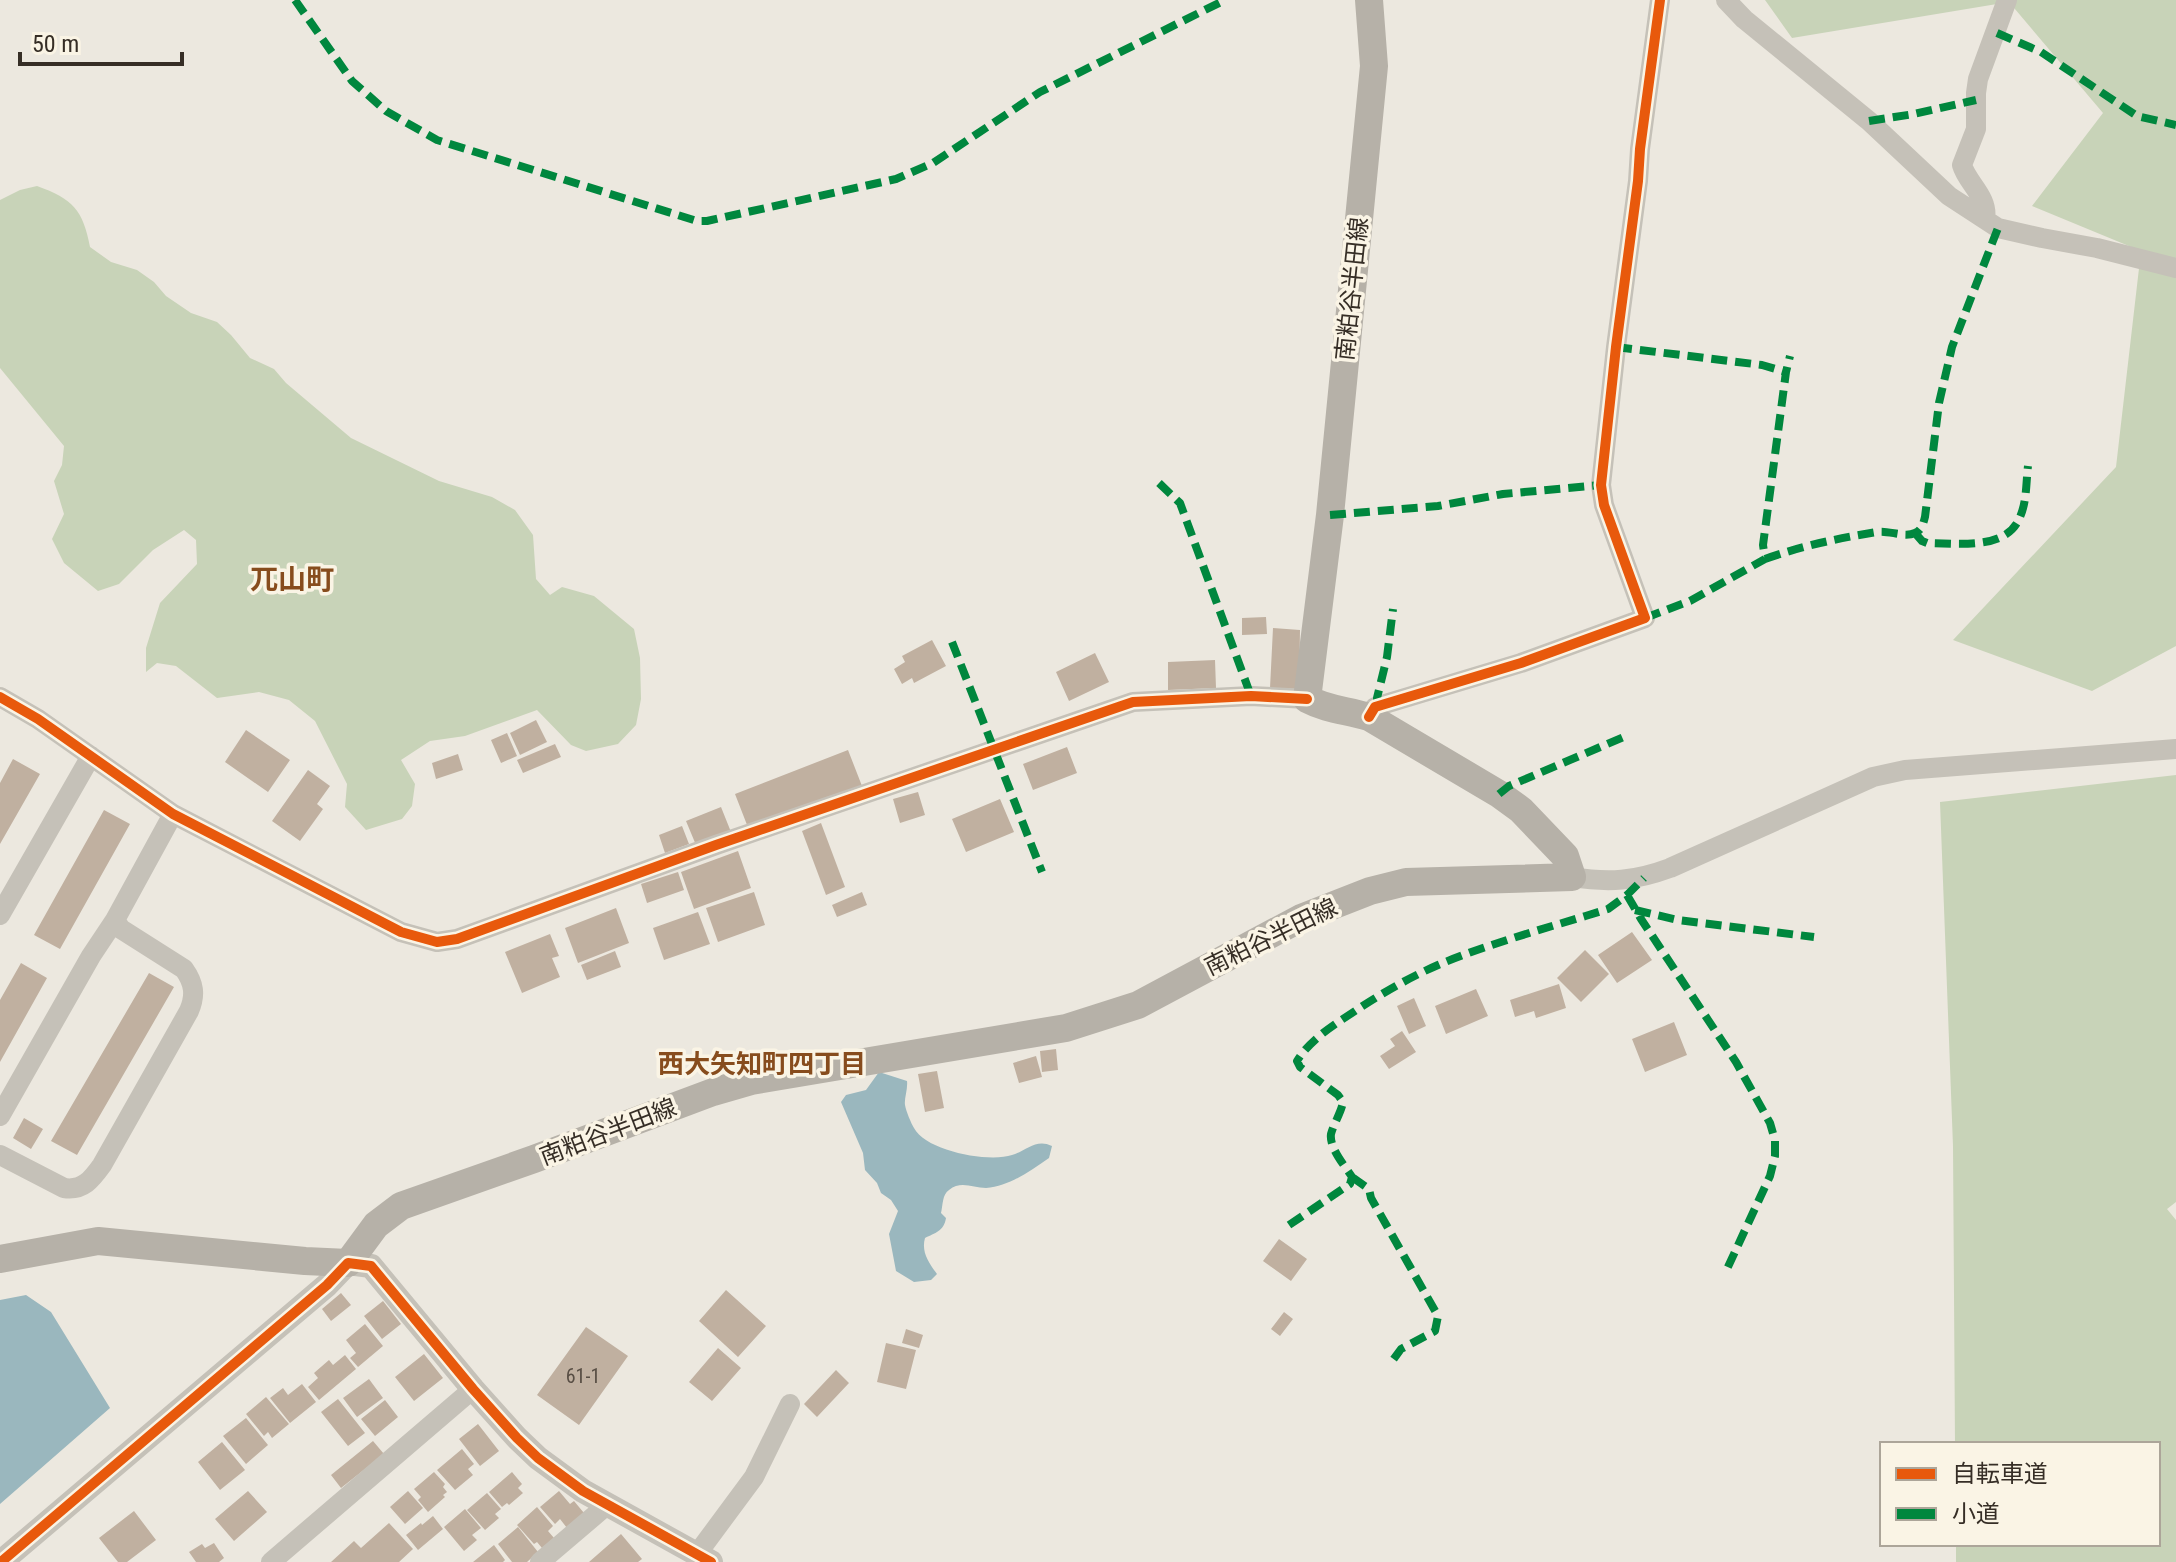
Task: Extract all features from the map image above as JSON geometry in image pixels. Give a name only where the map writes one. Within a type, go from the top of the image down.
[{"type":"main road","name":"南粕谷半田線","points":[[1307,699],[1330,515],[1374,66],[1369,0]]},
{"type":"main road","points":[[1307,699],[1324,708],[1369,717],[1499,794],[1521,810],[1565,856],[1572,877]]},
{"type":"main road","name":"南粕谷半田線","points":[[348,1263],[376,1225],[401,1206],[713,1092],[751,1081],[1066,1028],[1138,1005],[1301,918],[1370,891],[1406,882],[1572,877]]},
{"type":"main road","points":[[0,1259],[98,1241],[348,1263]]},
{"type":"street","points":[[1369,717],[1375,707],[1521,663],[1645,618],[1604,505],[1601,485],[1643,119],[1660,0]]},
{"type":"street","points":[[1726,0],[1744,19],[1869,121],[1949,196],[1998,228],[2176,268]]},
{"type":"street","points":[[1985,219],[1985,208],[1962,165],[1976,129],[1978,79],[2007,0]]},
{"type":"street","points":[[0,697],[38,719],[173,814],[401,932],[437,942],[457,939],[730,840],[1133,702],[1251,696],[1307,699]]},
{"type":"street","points":[[1572,877],[1597,881],[1644,878],[1873,777],[1905,770],[2176,749]]},
{"type":"street","points":[[0,915],[91,756]]},
{"type":"street","points":[[0,1116],[173,814]]},
{"type":"street","points":[[0,1155],[64,1188],[83,1186],[102,1165],[189,1011],[194,990],[191,978],[184,969],[121,929],[115,920]]},
{"type":"street","points":[[1,1562],[327,1285],[348,1263],[371,1266],[473,1389],[538,1458],[583,1491],[704,1558],[754,1477],[790,1404]]},
{"type":"street","points":[[271,1562],[473,1389]]},
{"type":"street","points":[[540,1562],[607,1505]]},
{"type":"green space","points":[[1765,0],[2176,0],[2176,646],[2092,691],[1953,640],[2116,467],[2141,251],[2032,206],[2103,113],[2009,2],[1792,38]]},
{"type":"green space","points":[[37,186],[68,201],[80,215],[90,247],[111,262],[137,270],[191,313],[217,322],[250,358],[274,369],[286,383],[351,438],[439,481],[492,497],[515,510],[533,535],[536,579],[550,595],[562,587],[594,596],[634,629],[640,658],[641,699],[636,725],[618,744],[586,751],[571,745],[537,710],[465,736],[430,741],[401,760],[415,784],[412,806],[402,819],[366,830],[345,807],[347,784],[315,721],[289,700],[259,692],[217,698],[176,666],[157,663],[146,672],[146,648],[160,603],[197,564],[196,540],[184,530],[153,550],[119,584],[98,591],[64,563],[52,539],[64,514],[54,481],[62,465],[64,446],[0,368],[0,200]]},
{"type":"green space","points":[[2176,775],[2176,1202],[2167,1209],[2176,1220],[2176,1562],[1956,1562],[1956,1546],[2160,1546],[2160,1442],[1955,1442],[1953,1146],[1940,802]]},
{"type":"water","points":[[879,1072],[907,1081],[905,1105],[913,1126],[921,1136],[944,1149],[974,1156],[1002,1157],[1036,1144],[1052,1146],[1049,1158],[1011,1181],[986,1188],[958,1185],[947,1192],[941,1213],[946,1218],[945,1222],[938,1231],[925,1238],[924,1243],[926,1257],[937,1274],[931,1280],[914,1282],[896,1271],[889,1234],[898,1211],[865,1170],[863,1153],[841,1102],[846,1095],[866,1090]]},
{"type":"water","points":[[26,1295],[51,1312],[110,1408],[0,1504],[0,1300]]},
{"type":"building","points":[[1266,617],[1267,634],[1242,635],[1242,618]]},
{"type":"building","points":[[1273,628],[1300,630],[1299,689],[1270,688]]},
{"type":"building","points":[[932,640],[946,666],[914,683],[912,678],[902,684],[894,669],[905,662],[902,656]]},
{"type":"building","points":[[1095,653],[1109,682],[1069,701],[1056,672]]},
{"type":"building","points":[[1215,660],[1216,688],[1168,690],[1168,662]]},
{"type":"building","points":[[536,720],[547,742],[520,755],[510,733]]},
{"type":"building","points":[[246,730],[290,760],[268,792],[225,762]]},
{"type":"building","points":[[507,733],[517,756],[501,763],[491,740]]},
{"type":"building","points":[[555,744],[561,757],[523,773],[517,760]]},
{"type":"building","points":[[1067,747],[1077,773],[1033,790],[1023,764]]},
{"type":"building","points":[[848,750],[862,786],[749,830],[735,794]]},
{"type":"building","points":[[458,754],[463,770],[436,779],[432,763]]},
{"type":"building","points":[[13,759],[40,774],[0,844],[0,783]]},
{"type":"building","points":[[308,770],[330,786],[317,804],[323,809],[300,841],[272,821]]},
{"type":"building","points":[[918,792],[925,815],[900,823],[893,799]]},
{"type":"building","points":[[1000,799],[1014,832],[966,852],[952,819]]},
{"type":"building","points":[[721,807],[731,832],[696,845],[686,821]]},
{"type":"building","points":[[104,810],[130,824],[60,949],[34,935]]},
{"type":"building","points":[[821,823],[845,887],[826,895],[802,831]]},
{"type":"building","points":[[682,826],[689,844],[665,853],[659,835]]},
{"type":"building","points":[[738,851],[751,888],[694,909],[681,872]]},
{"type":"building","points":[[678,872],[684,890],[647,903],[641,884]]},
{"type":"building","points":[[754,892],[765,925],[718,942],[706,908]]},
{"type":"building","points":[[862,892],[867,905],[837,917],[832,905]]},
{"type":"building","points":[[616,908],[629,943],[578,963],[565,928]]},
{"type":"building","points":[[698,912],[710,944],[664,960],[653,928]]},
{"type":"building","points":[[1632,932],[1652,960],[1617,983],[1598,955]]},
{"type":"building","points":[[550,934],[559,956],[552,958],[560,977],[522,993],[505,952]]},
{"type":"building","points":[[1585,950],[1609,974],[1581,1002],[1557,978]]},
{"type":"building","points":[[615,951],[621,967],[587,980],[581,965]]},
{"type":"building","points":[[21,963],[47,978],[0,1062],[0,1000]]},
{"type":"building","points":[[149,973],[174,987],[77,1155],[51,1141]]},
{"type":"building","points":[[1559,984],[1566,1008],[1536,1018],[1534,1011],[1515,1017],[1510,1000]]},
{"type":"building","points":[[1476,989],[1488,1016],[1446,1034],[1435,1006]]},
{"type":"building","points":[[1414,998],[1426,1026],[1409,1034],[1397,1006]]},
{"type":"building","points":[[1674,1022],[1687,1055],[1645,1072],[1632,1039]]},
{"type":"building","points":[[1402,1031],[1416,1052],[1389,1069],[1380,1056],[1395,1046],[1390,1039]]},
{"type":"building","points":[[1056,1049],[1058,1070],[1042,1072],[1040,1051]]},
{"type":"building","points":[[1036,1056],[1042,1077],[1019,1083],[1013,1063]]},
{"type":"building","points":[[937,1071],[944,1108],[925,1112],[918,1074]]},
{"type":"building","points":[[24,1118],[43,1129],[31,1149],[13,1138]]},
{"type":"building","points":[[1279,1239],[1307,1259],[1291,1281],[1263,1261]]},
{"type":"building","points":[[726,1290],[766,1326],[738,1357],[699,1321]]},
{"type":"building","points":[[341,1293],[351,1305],[331,1321],[322,1309]]},
{"type":"building","points":[[383,1301],[401,1324],[382,1339],[364,1316]]},
{"type":"building","points":[[1284,1312],[1293,1319],[1280,1336],[1271,1329]]},
{"type":"building","points":[[365,1324],[383,1346],[358,1367],[350,1358],[356,1353],[346,1340]]},
{"type":"building","points":[[586,1327],[628,1356],[579,1425],[537,1395]]},
{"type":"building","points":[[906,1329],[923,1335],[919,1348],[902,1343]]},
{"type":"building","points":[[886,1343],[916,1350],[906,1389],[877,1382]]},
{"type":"building","points":[[718,1348],[741,1368],[712,1401],[689,1382]]},
{"type":"building","points":[[424,1354],[443,1378],[414,1401],[395,1377]]},
{"type":"building","points":[[345,1355],[356,1369],[319,1400],[308,1387],[318,1378],[314,1373],[329,1360],[333,1365]]},
{"type":"building","points":[[836,1370],[849,1383],[817,1417],[804,1404]]},
{"type":"building","points":[[369,1379],[383,1398],[357,1417],[343,1398]]},
{"type":"building","points":[[302,1384],[316,1402],[290,1423],[270,1398],[283,1388],[288,1395]]},
{"type":"building","points":[[266,1397],[289,1424],[272,1438],[268,1432],[264,1436],[246,1414]]},
{"type":"building","points":[[338,1399],[365,1433],[348,1446],[321,1412]]},
{"type":"building","points":[[385,1400],[398,1417],[375,1436],[361,1419]]},
{"type":"building","points":[[246,1418],[268,1445],[246,1464],[223,1436]]},
{"type":"building","points":[[478,1424],[499,1451],[480,1466],[459,1439]]},
{"type":"building","points":[[373,1441],[384,1454],[341,1488],[331,1475]]},
{"type":"building","points":[[222,1442],[245,1470],[220,1490],[198,1462]]},
{"type":"building","points":[[462,1449],[474,1464],[468,1469],[473,1475],[455,1490],[437,1470]]},
{"type":"building","points":[[434,1472],[445,1484],[443,1487],[447,1492],[428,1512],[414,1489]]},
{"type":"building","points":[[512,1472],[522,1484],[518,1488],[523,1493],[502,1507],[489,1492]]},
{"type":"building","points":[[248,1491],[267,1512],[234,1541],[215,1519]]},
{"type":"building","points":[[408,1491],[423,1508],[405,1524],[390,1507]]},
{"type":"building","points":[[559,1491],[570,1504],[574,1501],[584,1513],[567,1528],[560,1519],[555,1524],[540,1507]]},
{"type":"building","points":[[487,1493],[501,1509],[495,1514],[499,1518],[485,1530],[467,1510]]},
{"type":"building","points":[[537,1507],[553,1526],[548,1531],[554,1538],[542,1548],[537,1542],[534,1544],[517,1525]]},
{"type":"building","points":[[465,1509],[481,1528],[472,1535],[477,1540],[464,1551],[444,1527]]},
{"type":"building","points":[[134,1511],[156,1540],[127,1562],[118,1562],[99,1538]]},
{"type":"building","points":[[433,1516],[443,1529],[418,1550],[406,1535]]},
{"type":"building","points":[[389,1523],[413,1549],[399,1562],[331,1562],[354,1541],[361,1548]]},
{"type":"building","points":[[518,1527],[538,1552],[527,1562],[512,1562],[498,1544]]},
{"type":"building","points":[[621,1534],[642,1559],[638,1562],[589,1562]]},
{"type":"building","points":[[214,1543],[224,1558],[219,1562],[196,1562],[189,1552],[202,1544],[205,1548]]},
{"type":"building","points":[[494,1545],[505,1560],[503,1562],[473,1562]]},
{"type":"marked path","points":[[295,0],[352,81],[386,111],[437,140],[697,221],[896,179],[933,163],[1040,92],[1225,0]]},
{"type":"marked path","points":[[1997,33],[2041,52],[2137,116],[2176,125]]},
{"type":"marked path","points":[[1869,121],[1976,100]]},
{"type":"marked path","points":[[1765,559],[1849,537],[1882,532],[1911,534],[1921,528],[1939,403],[1952,347],[1998,228]]},
{"type":"marked path","points":[[1616,347],[1762,365],[1786,372]]},
{"type":"marked path","points":[[1645,618],[1690,601],[1765,559],[1763,545],[1790,356]]},
{"type":"marked path","points":[[1915,533],[1927,543],[1952,544],[1980,543],[2004,535],[2014,528],[2020,517],[2028,466]]},
{"type":"marked path","points":[[1159,483],[1180,503],[1251,696]]},
{"type":"marked path","points":[[1330,515],[1438,506],[1503,494],[1601,485]]},
{"type":"marked path","points":[[1378,706],[1393,609]]},
{"type":"marked path","points":[[952,642],[1042,872]]},
{"type":"marked path","points":[[1499,794],[1509,786],[1626,736]]},
{"type":"marked path","points":[[1289,1225],[1350,1184],[1352,1177],[1338,1157],[1331,1139],[1343,1102],[1300,1067],[1297,1061],[1315,1040],[1362,1006],[1416,975],[1480,949],[1608,909],[1644,878]]},
{"type":"marked path","points":[[1627,895],[1736,1062],[1770,1123],[1775,1140],[1770,1176],[1727,1269]]},
{"type":"marked path","points":[[1635,910],[1678,920],[1814,937]]},
{"type":"marked path","points":[[1352,1177],[1369,1189],[1371,1198],[1438,1316],[1435,1331],[1401,1349],[1390,1364]]},
{"type":"cycle path","points":[[1369,717],[1375,707],[1521,663],[1645,618],[1604,505],[1601,485],[1660,0]]},
{"type":"cycle path","points":[[0,697],[38,719],[173,814],[401,932],[437,942],[457,939],[716,845],[1133,702],[1251,696],[1307,699]]},
{"type":"cycle path","points":[[1,1562],[327,1285],[348,1263],[371,1266],[473,1389],[538,1458],[583,1491],[711,1562]]},
{"type":"district","name":"兀山町","points":[[292,579]]},
{"type":"district","name":"西大矢知町四丁目","points":[[762,1064]]}]
